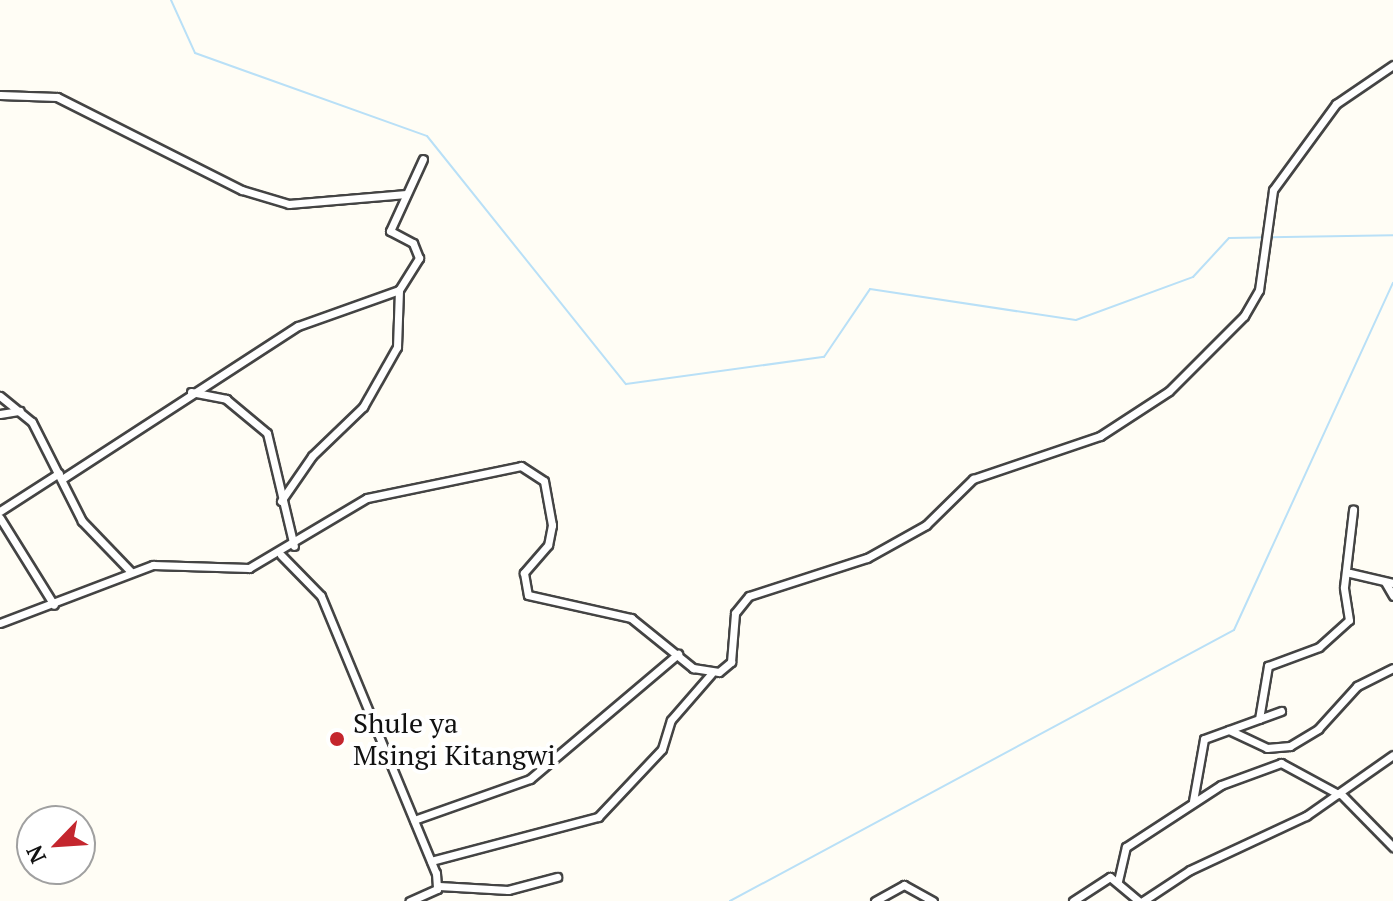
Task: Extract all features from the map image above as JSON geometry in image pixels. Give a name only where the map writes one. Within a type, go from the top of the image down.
[{"type":"street","points":[[431,861],[598,817],[662,749],[671,720],[711,674],[731,662],[735,613],[749,596],[867,558],[926,525],[973,479],[1091,441],[1169,391],[1244,316],[1259,290],[1273,190],[1341,99],[1393,65]]},
{"type":"street","points":[[0,95],[57,97],[242,190],[289,204],[406,194]]},
{"type":"street","points":[[281,501],[312,456],[363,407],[397,347],[399,290],[419,258],[413,243],[390,231],[423,159]]},
{"type":"street","points":[[0,511],[319,315],[399,290]]},
{"type":"street","points":[[191,392],[226,399],[263,427],[294,546]]},
{"type":"street","points":[[0,396],[20,411],[60,476],[82,521],[131,572]]},
{"type":"street","points":[[0,414],[20,411]]},
{"type":"street","points":[[0,623],[54,605],[131,572],[169,563],[231,571],[281,555],[367,498],[521,466],[544,481],[552,525],[548,545],[524,573],[528,595],[631,618],[678,654],[711,674]]},
{"type":"street","points":[[1259,719],[1268,666],[1319,647],[1345,626],[1353,510]]},
{"type":"street","points":[[0,518],[54,605]]},
{"type":"street","points":[[281,555],[321,596],[439,886]]},
{"type":"street","points":[[1350,573],[1389,583],[1393,596]]},
{"type":"street","points":[[414,820],[530,779],[678,654]]},
{"type":"street","points":[[1229,730],[1267,748],[1290,746],[1318,729],[1357,686],[1393,668]]},
{"type":"street","points":[[1193,801],[1200,744],[1281,711]]},
{"type":"street","points":[[1073,901],[1107,878],[1118,881],[1138,901],[1339,793],[1393,755]]},
{"type":"street","points":[[1118,881],[1126,847],[1193,801],[1281,763],[1339,793],[1393,847]]},
{"type":"street","points":[[410,901],[439,886],[508,890],[557,877]]},
{"type":"street","points":[[875,901],[904,885],[933,901]]},
{"type":"waterway","points":[[171,0],[195,53],[427,136],[626,384],[824,357],[870,289],[1076,320],[1193,277],[1229,238],[1393,235]]},
{"type":"waterway","points":[[730,901],[1234,630],[1393,283]]},
{"type":"place","name":"Shule ya Msingi Kitangwi","points":[[337,739]]}]
